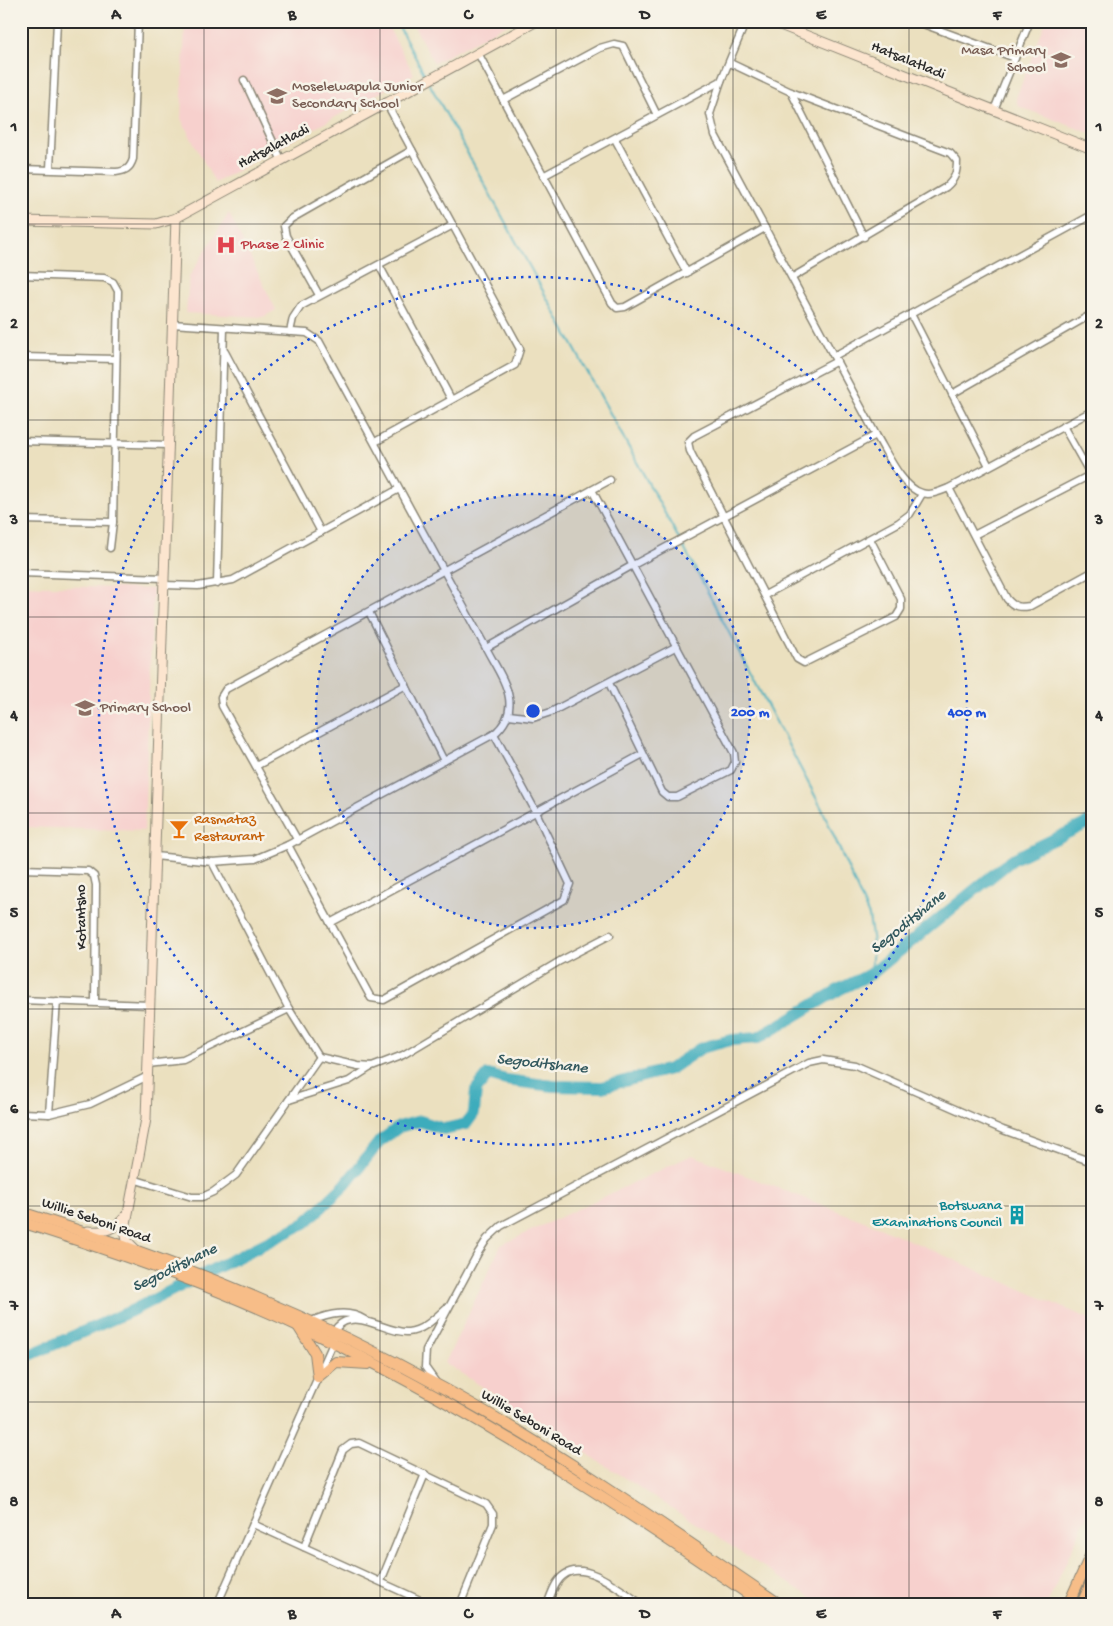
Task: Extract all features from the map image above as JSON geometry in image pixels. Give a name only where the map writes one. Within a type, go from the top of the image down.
[{"type":"highway","points":[[1082,1605],[1092,1582]]},
{"type":"main road","name":"Willie Seboni Road","points":[[21,1212],[136,1250],[159,1264]]},
{"type":"main road","name":"Willie Seboni Road","points":[[21,1222],[159,1264]]},
{"type":"main road","points":[[159,1264],[248,1299]]},
{"type":"main road","name":"Willie Seboni Road","points":[[248,1299],[310,1321],[376,1365],[532,1451],[689,1553],[764,1605]]},
{"type":"main road","name":"Willie Seboni Road","points":[[248,1299],[298,1326],[334,1338],[442,1387],[535,1441],[781,1605]]},
{"type":"main road","points":[[298,1326],[313,1348],[318,1378]]},
{"type":"main road","points":[[318,1378],[336,1362],[376,1365]]},
{"type":"main road","points":[[1068,1605],[1092,1552]]},
{"type":"street","points":[[50,169],[57,21]]},
{"type":"street","points":[[21,169],[116,172],[123,171],[131,166],[133,160],[138,21]]},
{"type":"street","name":"Hatsalatladi","points":[[21,221],[156,224],[176,218],[537,21]]},
{"type":"street","points":[[746,21],[721,81],[710,114],[715,135],[793,277],[876,435],[904,482],[922,494],[934,494],[949,488],[1092,411]]},
{"type":"street","name":"Hatsalatladi","points":[[770,21],[1092,149]]},
{"type":"street","points":[[915,21],[1015,58]]},
{"type":"street","points":[[994,110],[1030,21]]},
{"type":"street","points":[[503,100],[600,48],[614,44],[623,46],[657,115]]},
{"type":"street","points":[[478,53],[612,303],[618,308],[625,307],[765,228]]},
{"type":"street","points":[[730,63],[791,92],[950,152],[957,161],[957,172],[954,180],[946,187],[864,237],[793,277]]},
{"type":"street","points":[[244,80],[281,159]]},
{"type":"street","points":[[543,176],[721,81]]},
{"type":"street","points":[[791,92],[864,237]]},
{"type":"street","points":[[375,442],[515,365],[520,349],[386,102]]},
{"type":"street","points":[[615,139],[687,273]]},
{"type":"street","points":[[319,295],[286,236],[284,226],[291,219],[412,150]]},
{"type":"street","points":[[870,539],[901,599],[902,609],[896,617],[804,663],[797,659],[690,451],[688,442],[694,436],[911,314],[1092,215]]},
{"type":"street","points":[[136,1250],[126,1236],[126,1215],[146,1119],[176,218]]},
{"type":"street","points":[[290,332],[293,318],[300,306],[453,225]]},
{"type":"street","points":[[379,265],[451,399]]},
{"type":"street","points":[[21,275],[104,278],[113,282],[118,291],[113,522],[110,548]]},
{"type":"street","points":[[911,314],[989,466]]},
{"type":"street","points":[[952,394],[1092,314]]},
{"type":"street","points":[[155,856],[212,862],[255,859],[288,845],[494,734],[503,727],[509,715],[510,701],[508,692],[486,648],[319,341],[307,333],[172,324]]},
{"type":"street","points":[[218,584],[225,351],[224,328]]},
{"type":"street","points":[[225,351],[321,532]]},
{"type":"street","points":[[21,356],[116,359]]},
{"type":"street","points":[[974,535],[1091,475],[1064,426]]},
{"type":"street","points":[[486,648],[633,565],[876,435]]},
{"type":"street","points":[[21,441],[169,445]]},
{"type":"street","points":[[298,840],[222,706],[221,697],[226,689],[610,480]]},
{"type":"street","points":[[949,488],[1007,599],[1014,606],[1021,608],[1030,606],[1092,572]]},
{"type":"street","points":[[21,572],[218,584],[233,580],[399,489]]},
{"type":"street","points":[[592,490],[734,753],[735,762],[731,770],[677,797],[668,797],[662,792],[609,683]]},
{"type":"street","points":[[765,595],[898,524],[910,514],[922,494]]},
{"type":"street","points":[[21,520],[113,522]]},
{"type":"street","points":[[369,612],[444,761]]},
{"type":"street","points":[[509,715],[533,718],[551,712],[677,646]]},
{"type":"street","points":[[256,766],[406,685]]},
{"type":"street","points":[[288,845],[371,998],[384,1000],[564,900],[570,884],[536,812],[494,734]]},
{"type":"street","points":[[330,923],[643,754]]},
{"type":"street","points":[[212,862],[289,1009],[319,1057],[358,1066],[372,1066]]},
{"type":"street","name":"Kotantsho","points":[[21,869],[88,871],[94,876],[96,885],[95,1002]]},
{"type":"street","points":[[289,1100],[349,1080],[372,1066],[403,1055],[560,960],[610,934]]},
{"type":"street","points":[[21,1000],[149,1005]]},
{"type":"street","points":[[49,1114],[57,1001]]},
{"type":"street","points":[[148,1064],[183,1060],[289,1009]]},
{"type":"street","points":[[133,1179],[192,1197],[202,1197],[213,1192],[236,1175],[319,1057]]},
{"type":"street","points":[[442,1387],[428,1373],[424,1361],[426,1350],[487,1239],[501,1226],[809,1063],[823,1060],[855,1066],[1003,1130],[1092,1162]]},
{"type":"street","points":[[21,1113],[49,1114],[90,1104],[148,1076]]},
{"type":"street","points":[[83,1231],[109,1231],[118,1226],[126,1215]]},
{"type":"street","points":[[217,1605],[318,1378],[337,1327],[344,1322],[366,1321],[407,1332],[427,1324],[451,1303]]},
{"type":"street","points":[[310,1321],[343,1313],[358,1315],[366,1321]]},
{"type":"street","points":[[304,1547],[343,1450],[351,1444],[359,1443],[486,1504],[493,1514],[493,1524],[460,1605]]},
{"type":"street","points":[[381,1582],[425,1474]]},
{"type":"street","points":[[253,1524],[431,1605]]},
{"type":"street","points":[[547,1605],[555,1584],[564,1574],[579,1570],[592,1572],[643,1605]]},
{"type":"shaded area","name":"Moselewapula Junior Secondary School","points":[[185,21],[385,21],[414,74],[215,183],[181,119]]},
{"type":"shaded area","points":[[411,21],[513,21],[434,63]]},
{"type":"shaded area","name":"Masa Primary School","points":[[1046,21],[1092,21],[1092,134],[1018,106],[1016,98]]},
{"type":"shaded area","name":"Phase 2 Clinic","points":[[229,213],[276,310],[263,317],[186,313],[189,277]]},
{"type":"shaded area","name":"Primary School","points":[[21,585],[153,589],[144,831],[21,827]]},
{"type":"shaded area","points":[[692,1155],[877,1226],[1092,1320],[1092,1504],[1047,1605],[823,1605],[445,1363],[501,1245]]},
{"type":"waterway","points":[[396,21],[427,79]]},
{"type":"waterway","points":[[429,83],[696,570],[822,809],[869,916],[873,943],[871,974]]},
{"type":"waterway","name":"Segoditshane","points":[[21,1361],[25,1357],[131,1311],[305,1223],[345,1185],[380,1141],[399,1127],[420,1121],[444,1129],[466,1124],[474,1113],[476,1090],[488,1075],[506,1080],[553,1086],[602,1087],[670,1069],[701,1048],[731,1040],[758,1038],[840,989],[871,974],[1013,859],[1092,821]]},
{"type":"place","name":"Masa Primary School","points":[[1061,60]]},
{"type":"place","name":"Moselewapula Junior Secondary School","points":[[277,96]]},
{"type":"place","name":"Phase 2 Clinic","points":[[226,245]]},
{"type":"place","name":"Primary School","points":[[85,708]]},
{"type":"place","name":"Rasmataz Restaurant","points":[[179,829]]},
{"type":"place","name":"Botswana Examinations Council","points":[[1017,1215]]}]
